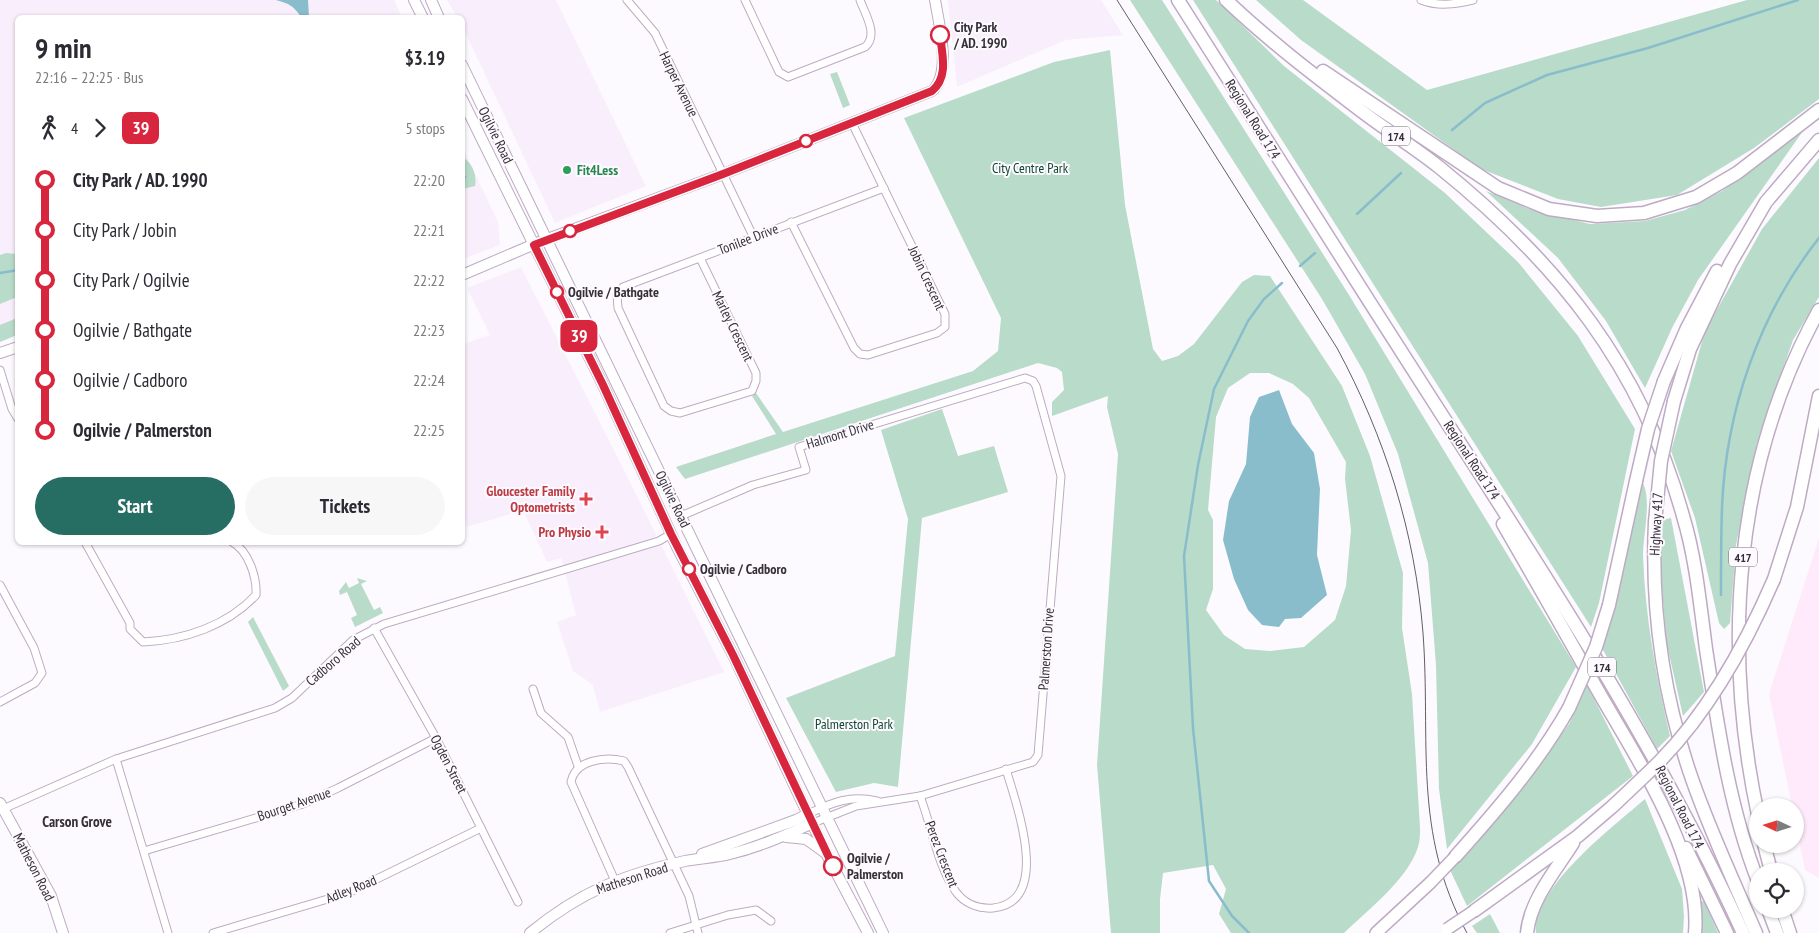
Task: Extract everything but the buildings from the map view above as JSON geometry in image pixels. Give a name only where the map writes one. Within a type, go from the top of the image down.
[{"type":"highway","name":"Regional Road 174","points":[[1178,0],[1441,413],[1490,486],[1617,692],[1665,777],[1743,933]]},
{"type":"highway","name":"174","points":[[1226,0],[1273,42],[1361,111],[1436,165],[1487,208],[1559,279],[1587,314],[1613,354],[1656,437],[1684,517],[1697,575],[1725,763],[1737,818],[1752,863]]},
{"type":"highway","points":[[1232,0],[1326,74],[1482,179],[1523,200],[1566,213],[1597,216],[1626,215],[1662,209],[1696,197],[1737,173],[1819,110]]},
{"type":"highway","name":"Highway 417","points":[[1756,933],[1692,780],[1671,707],[1661,655],[1656,610],[1654,522],[1661,461],[1674,401],[1690,349],[1712,299],[1766,202],[1819,140]]},
{"type":"highway","points":[[1455,857],[1518,785],[1550,741],[1569,708],[1596,647],[1609,606],[1650,422],[1664,380],[1687,328],[1728,251],[1756,210],[1766,202]]},
{"type":"highway","name":"417","points":[[1755,798],[1746,745],[1740,670],[1740,586],[1745,538],[1753,487],[1770,422],[1792,365],[1819,310]]},
{"type":"highway","points":[[1474,911],[1578,836],[1613,806],[1661,760],[1699,714],[1739,650],[1774,579],[1797,507],[1819,396]]},
{"type":"highway","points":[[1441,413],[1668,818],[1676,828],[1727,933]]},
{"type":"highway","points":[[1668,818],[1689,878],[1696,912],[1695,933]]},
{"type":"highway","points":[[1526,933],[1532,912],[1539,898],[1578,836]]},
{"type":"highway","points":[[1771,918],[1777,933]]},
{"type":"highway","points":[[1785,918],[1790,933]]},
{"type":"main road","points":[[414,0],[422,15]]},
{"type":"main road","points":[[431,0],[438,15]]},
{"type":"main road","points":[[465,273],[925,95],[939,86],[944,66],[935,0]]},
{"type":"main road","name":"Ogilvie Road","points":[[465,71],[883,933]]},
{"type":"main road","name":"Ogilvie Road","points":[[465,105],[603,385],[671,534],[733,655],[827,855],[868,933]]},
{"type":"main road","points":[[0,353],[15,349]]},
{"type":"main road","name":"Matheson Road","points":[[2,806],[51,896],[62,933]]},
{"type":"main road","name":"Matheson Road","points":[[686,861],[808,814]]},
{"type":"main road","name":"Matheson Road","points":[[530,933],[562,908],[589,892],[615,881],[673,864],[730,854],[783,837],[813,823]]},
{"type":"main road","points":[[783,837],[806,839],[827,855]]},
{"type":"main road","points":[[1376,933],[1455,857]]},
{"type":"main road","points":[[1444,931],[1474,911]]},
{"type":"street","name":"Harper Avenue","points":[[627,0],[654,33],[753,236]]},
{"type":"street","points":[[745,0],[779,72],[788,78],[865,47],[870,43],[873,35],[860,0]]},
{"type":"street","points":[[1421,0],[1431,4],[1452,5],[1473,0]]},
{"type":"street","name":"Jobin Crescent","points":[[792,222],[854,348],[860,354],[868,355],[937,334],[945,327],[945,314],[852,123]]},
{"type":"street","name":"Tonilee Drive","points":[[616,295],[623,287],[753,236],[884,188]]},
{"type":"street","name":"Marley Crescent","points":[[616,295],[618,308],[664,406],[671,411],[680,413],[752,391],[756,381],[756,373],[700,258]]},
{"type":"street","points":[[0,370],[15,415]]},
{"type":"street","name":"Halmont Drive","points":[[681,516],[753,486],[806,470],[799,447],[1024,378],[1033,381]]},
{"type":"street","name":"Palmerston Drive","points":[[813,823],[856,806],[920,796],[1032,762],[1038,756],[1061,476],[1033,381]]},
{"type":"street","name":"Cadboro Road","points":[[2,806],[116,759],[275,708],[292,698],[354,640],[374,628],[414,614],[659,541],[671,534]]},
{"type":"street","points":[[88,545],[130,623],[130,629],[143,642],[161,641],[212,627],[236,614],[256,595],[255,575],[242,552],[235,545]]},
{"type":"street","points":[[0,585],[34,648],[42,673],[34,682],[0,702]]},
{"type":"street","name":"Ogden Street","points":[[374,628],[436,738],[518,902]]},
{"type":"street","points":[[533,689],[541,713],[568,737],[578,766]]},
{"type":"street","name":"Bourget Avenue","points":[[144,850],[303,804],[436,738]]},
{"type":"street","points":[[615,881],[571,782],[573,773],[578,766],[611,757],[624,761],[689,896],[698,933]]},
{"type":"street","points":[[116,759],[168,933]]},
{"type":"street","name":"Perez Crescent","points":[[920,796],[937,848],[957,893],[978,908],[1002,907],[1016,898],[1021,891],[1025,879],[1026,860],[1023,827],[1006,769]]},
{"type":"street","name":"Palmerston Drive","points":[[808,814],[823,807],[859,797],[880,802]]},
{"type":"street","name":"Adley Road","points":[[213,933],[348,893],[481,828]]},
{"type":"street","points":[[670,933],[728,915],[756,910],[772,921]]},
{"type":"shaded area","points":[[0,0],[394,0],[401,15],[15,15],[15,336],[0,340]]},
{"type":"shaded area","points":[[447,0],[556,0],[646,186],[555,223],[465,32],[465,15],[456,15]]},
{"type":"shaded area","points":[[948,0],[1101,0],[1123,35],[1066,40],[957,87]]},
{"type":"shaded area","points":[[465,152],[498,222],[500,245],[465,258]]},
{"type":"shaded area","points":[[521,267],[724,672],[600,712],[593,685],[573,671],[557,622],[576,615],[561,558],[547,562],[523,510],[467,527],[465,522],[465,343],[490,335],[467,288]]},
{"type":"shaded area","points":[[1819,538],[1819,878],[1805,870],[1802,853],[1804,853],[1804,798],[1790,798],[1769,694]]},
{"type":"green space","points":[[1130,0],[1162,0],[1349,295],[1576,667],[1532,744],[1447,849],[1439,789],[1436,665],[1428,563],[1398,454],[1365,374],[1322,299]]},
{"type":"green space","points":[[1193,0],[1216,0],[1284,66],[1445,193],[1518,262],[1578,336],[1635,429],[1599,603],[1591,627]]},
{"type":"green space","points":[[1256,0],[1303,0],[1427,90],[1747,0],[1819,0],[1819,99],[1754,148],[1677,195],[1601,207],[1558,199],[1481,169],[1301,40]]},
{"type":"green space","name":"City Centre Park","points":[[1110,50],[1125,205],[1153,349],[1162,361],[1178,356],[1194,344],[1242,282],[1254,275],[1270,276],[1342,386],[1370,456],[1403,573],[1402,628],[1412,694],[1420,835],[1418,847],[1406,871],[1344,933],[1231,933],[1219,914],[1226,889],[1213,865],[1163,873],[1160,899],[1160,933],[1111,933],[1097,765],[1118,454],[1107,407],[1108,396],[1052,416],[1052,402],[1064,390],[1062,372],[1057,368],[1038,363],[685,479],[676,467],[776,434],[752,396],[756,393],[783,432],[973,371],[998,351],[1001,318],[904,118],[1054,62]],"holes":[[[1250,373],[1269,373],[1293,384],[1309,398],[1346,462],[1345,479],[1351,530],[1346,586],[1335,620],[1304,647],[1270,651],[1245,649],[1224,635],[1206,610],[1213,589],[1213,520],[1208,510],[1216,417],[1228,388]]]},
{"type":"green space","points":[[837,72],[850,105],[843,108],[830,74]]},
{"type":"green space","points":[[1803,131],[1698,280],[1672,328],[1645,388],[1606,321],[1558,258],[1486,191],[1529,209],[1590,224],[1645,221],[1685,210],[1722,191]]},
{"type":"green space","points":[[1819,158],[1819,297],[1793,340],[1757,443],[1736,545],[1730,623],[1724,629],[1719,623],[1695,518],[1671,451],[1705,331],[1762,229]]},
{"type":"green space","points":[[465,159],[475,174],[475,186],[465,188]]},
{"type":"green space","points":[[6,253],[15,254],[15,298],[0,304],[0,255]]},
{"type":"green space","points":[[15,319],[15,336],[0,342],[0,325]]},
{"type":"green space","name":"Palmerston Park","points":[[942,409],[958,456],[994,446],[1008,492],[922,518],[898,787],[874,783],[836,792],[786,698],[895,656],[908,519],[881,430]]},
{"type":"green space","points":[[1641,480],[1645,487],[1647,505],[1643,555],[1646,601],[1660,691],[1670,736],[1657,749],[1602,648]]},
{"type":"green space","points":[[1671,518],[1704,692],[1683,716],[1667,645],[1661,577],[1662,520]]},
{"type":"green space","points":[[357,578],[367,581],[361,584],[374,610],[380,607],[383,613],[355,627],[351,618],[357,615],[347,592],[340,595],[339,591],[346,582],[349,588],[359,583]]},
{"type":"green space","points":[[253,617],[289,686],[283,691],[248,622]]},
{"type":"green space","points":[[1587,685],[1633,776],[1467,906],[1450,870],[1516,796],[1569,724]]},
{"type":"green space","points":[[1645,799],[1682,889],[1683,933],[1536,933],[1538,916],[1547,897],[1560,878],[1596,841]]},
{"type":"green space","points":[[1704,901],[1718,933],[1700,933],[1699,902]]},
{"type":"green space","points":[[1490,914],[1500,933],[1477,933],[1472,926]]},
{"type":"water","points":[[276,0],[308,0],[309,15],[300,15],[296,10],[284,2]]},
{"type":"water","points":[[1279,390],[1292,424],[1314,453],[1320,489],[1317,555],[1327,595],[1301,618],[1285,619],[1279,627],[1262,625],[1248,610],[1234,579],[1223,540],[1229,501],[1246,464],[1250,417],[1259,397]]},
{"type":"waterway","points":[[1452,130],[1485,103],[1547,75],[1648,48],[1798,0]]},
{"type":"waterway","points":[[1357,214],[1401,173]]},
{"type":"waterway","points":[[1721,595],[1722,507],[1725,471],[1730,435],[1739,399],[1763,331],[1779,298],[1819,238]]},
{"type":"waterway","points":[[1300,266],[1315,253]]},
{"type":"waterway","points":[[0,273],[15,270]]},
{"type":"waterway","points":[[1249,933],[1232,916],[1209,881],[1193,728],[1184,556],[1198,465],[1214,389],[1248,321],[1264,299],[1282,283]]},
{"type":"tram line","points":[[1117,0],[1337,348],[1370,416],[1395,486],[1413,558],[1423,633],[1427,786],[1431,822],[1438,859],[1450,896],[1467,933]]},
{"type":"bus line","name":"39","points":[[833,866],[733,655],[671,534],[603,385],[534,245],[925,95],[939,86],[942,78],[944,66],[940,35]]},
{"type":"place","name":"City Park / AD. 1990","points":[[940,35]]},
{"type":"place","name":"Fit4Less","points":[[567,170]]},
{"type":"place","name":"Ogilvie / Bathgate","points":[[557,292]]},
{"type":"place","name":"Gloucester Family Optometrists","points":[[586,499]]},
{"type":"place","name":"Pro Physio","points":[[602,532]]},
{"type":"place","name":"Ogilvie / Cadboro","points":[[689,569]]},
{"type":"place","name":"Ogilvie / Palmerston","points":[[833,866]]},
{"type":"district","name":"Carson Grove","points":[[77,821]]}]
